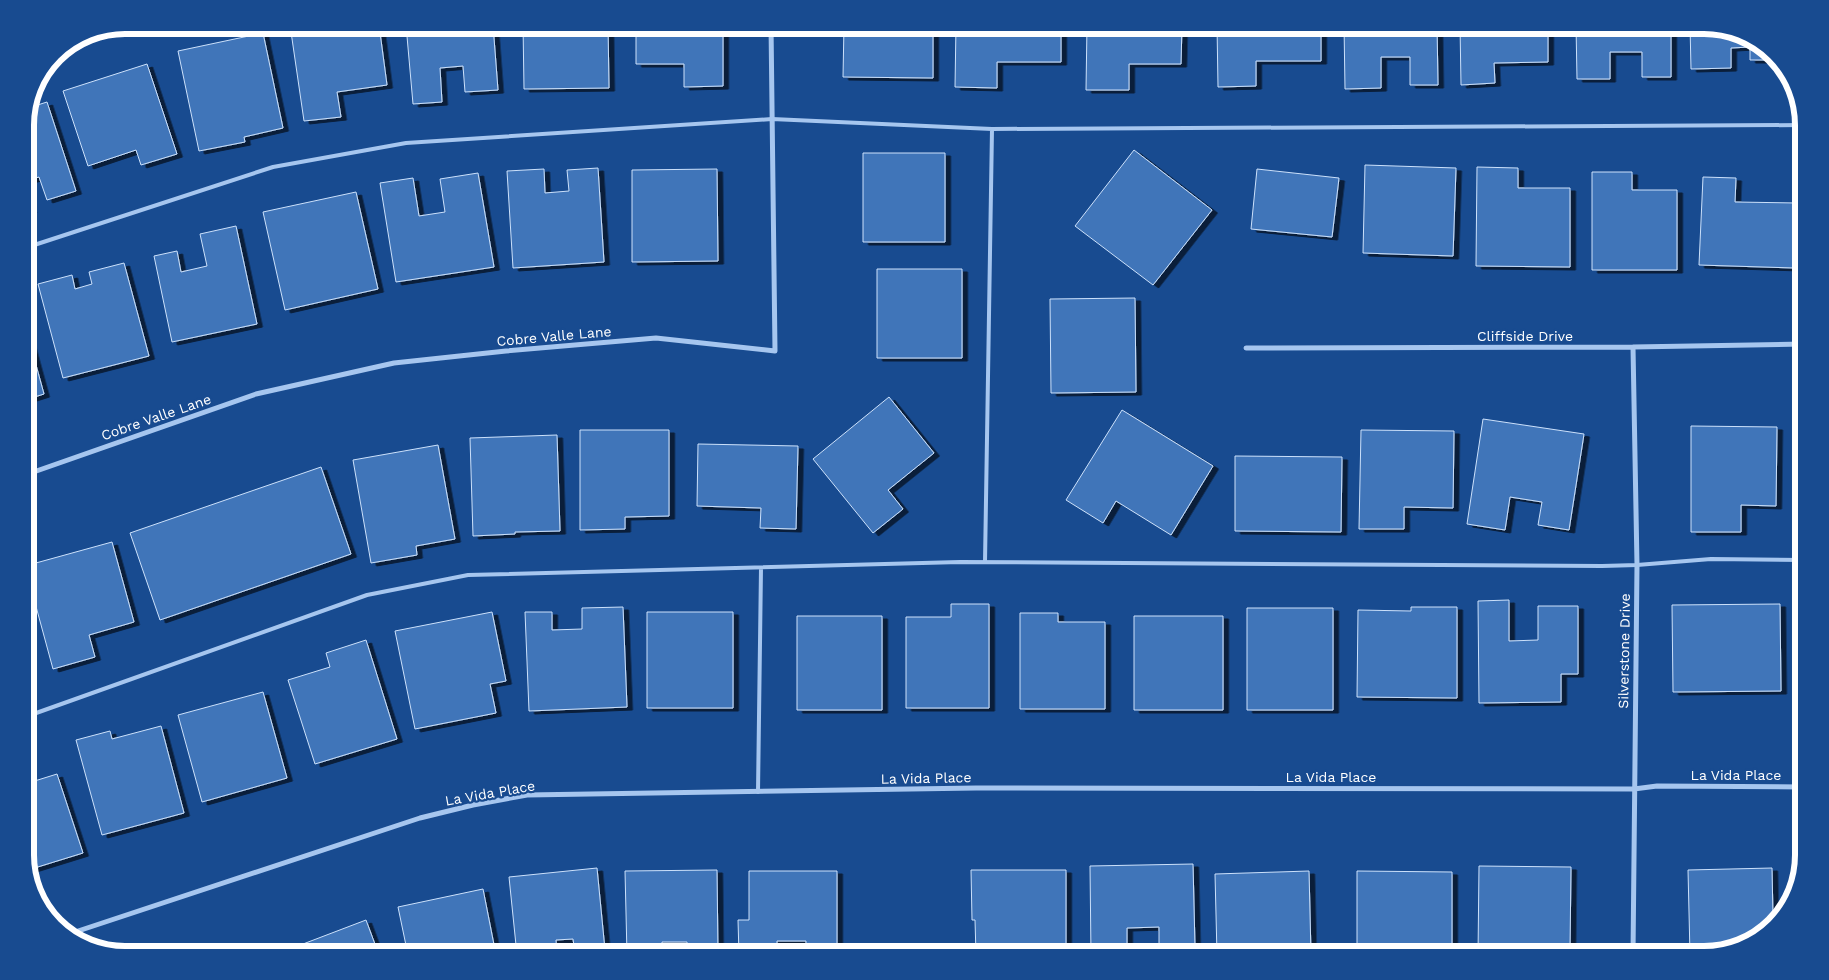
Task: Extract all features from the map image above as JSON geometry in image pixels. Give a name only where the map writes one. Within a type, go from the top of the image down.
[{"type":"street","name":"Cobre Valle Lane","points":[[34,471],[256,394],[394,364],[506,351],[656,338],[775,351],[771,34]]},
{"type":"street","name":"Cliffside Drive","points":[[1246,348],[1633,347],[1795,344]]},
{"type":"street","name":"Silverstone Drive","points":[[1633,347],[1637,565],[1633,946]]},
{"type":"street","name":"La Vida Place","points":[[76,932],[420,818],[473,805],[527,795],[976,788],[1634,789],[1657,786],[1795,787]]},
{"type":"lane","points":[[34,245],[273,167],[406,143],[772,119],[992,129],[1795,125]]},
{"type":"lane","points":[[985,562],[992,129]]},
{"type":"lane","points":[[34,714],[358,598],[468,575],[985,562],[1637,565],[1711,559],[1795,560]]},
{"type":"lane","points":[[758,792],[761,568]]},
{"type":"building","points":[[263,34],[283,128],[244,137],[245,142],[199,151],[178,51]]},
{"type":"building","points":[[291,34],[380,34],[387,85],[337,92],[341,117],[304,121]]},
{"type":"building","points":[[407,34],[494,34],[498,90],[465,92],[463,66],[440,68],[442,102],[413,104]]},
{"type":"building","points":[[523,34],[608,34],[609,88],[524,89]]},
{"type":"building","points":[[636,34],[723,34],[723,86],[684,87],[684,64],[636,64]]},
{"type":"building","points":[[844,34],[933,34],[933,78],[843,77]]},
{"type":"building","points":[[956,34],[1061,34],[1061,62],[997,62],[997,88],[955,87]]},
{"type":"building","points":[[1087,34],[1182,34],[1181,64],[1129,64],[1129,90],[1086,90]]},
{"type":"building","points":[[1217,34],[1321,34],[1321,61],[1256,61],[1256,86],[1218,87]]},
{"type":"building","points":[[1344,34],[1437,34],[1438,85],[1410,85],[1410,57],[1381,57],[1381,88],[1345,89]]},
{"type":"building","points":[[1460,34],[1548,34],[1548,62],[1494,63],[1495,83],[1461,85]]},
{"type":"building","points":[[1576,34],[1671,34],[1671,77],[1642,77],[1642,52],[1610,52],[1610,79],[1577,79]]},
{"type":"building","points":[[1690,34],[1710,34],[1733,39],[1755,49],[1768,60],[1750,60],[1750,47],[1731,48],[1731,68],[1691,69]]},
{"type":"building","points":[[147,64],[177,154],[141,165],[136,150],[88,166],[63,91]]},
{"type":"building","points":[[47,102],[76,191],[47,200],[39,177],[34,178],[34,119],[36,105]]},
{"type":"building","points":[[1134,150],[1212,210],[1153,285],[1075,226]]},
{"type":"building","points":[[863,153],[945,153],[945,242],[863,242]]},
{"type":"building","points":[[1365,165],[1456,168],[1453,256],[1363,253]]},
{"type":"building","points":[[1477,167],[1518,168],[1518,188],[1570,188],[1570,267],[1476,266]]},
{"type":"building","points":[[598,168],[604,262],[513,268],[507,171],[544,169],[545,193],[569,191],[567,170]]},
{"type":"building","points":[[717,169],[718,261],[632,262],[632,170]]},
{"type":"building","points":[[1257,169],[1339,178],[1332,237],[1251,229]]},
{"type":"building","points":[[1592,172],[1632,172],[1632,190],[1677,190],[1677,270],[1592,270]]},
{"type":"building","points":[[478,173],[494,267],[396,282],[380,183],[413,178],[419,216],[445,212],[440,179]]},
{"type":"building","points":[[1703,177],[1736,178],[1735,202],[1795,203],[1795,268],[1699,265]]},
{"type":"building","points":[[356,192],[378,289],[285,310],[263,212]]},
{"type":"building","points":[[236,226],[257,324],[172,342],[154,256],[177,251],[181,272],[207,266],[200,234]]},
{"type":"building","points":[[124,263],[149,356],[63,378],[38,284],[72,275],[75,289],[92,284],[89,272]]},
{"type":"building","points":[[877,269],[962,269],[962,358],[877,358]]},
{"type":"building","points":[[1135,298],[1136,392],[1051,393],[1050,299]]},
{"type":"building","points":[[34,358],[44,394],[34,397]]},
{"type":"building","points":[[889,397],[934,453],[888,490],[903,509],[873,533],[813,459]]},
{"type":"building","points":[[1122,410],[1213,466],[1171,535],[1116,501],[1103,523],[1066,500]]},
{"type":"building","points":[[1483,419],[1584,434],[1569,530],[1538,525],[1542,502],[1510,497],[1505,530],[1467,524]]},
{"type":"building","points":[[1691,426],[1777,427],[1776,506],[1741,505],[1741,532],[1691,532]]},
{"type":"building","points":[[580,430],[669,430],[669,516],[625,517],[625,529],[580,530]]},
{"type":"building","points":[[1361,430],[1454,431],[1453,508],[1404,507],[1404,529],[1359,529]]},
{"type":"building","points":[[557,435],[560,531],[515,532],[515,534],[473,536],[470,438]]},
{"type":"building","points":[[698,444],[798,446],[796,529],[760,528],[761,508],[697,506]]},
{"type":"building","points":[[438,445],[455,539],[416,546],[417,555],[371,563],[353,460]]},
{"type":"building","points":[[1235,456],[1342,457],[1341,532],[1235,531]]},
{"type":"building","points":[[321,467],[351,554],[160,620],[130,533]]},
{"type":"building","points":[[112,542],[134,622],[89,635],[95,657],[53,669],[34,599],[34,564]]},
{"type":"building","points":[[1509,600],[1509,641],[1538,640],[1538,606],[1578,606],[1578,674],[1561,674],[1561,702],[1479,703],[1478,601]]},
{"type":"building","points":[[951,604],[989,604],[989,708],[906,708],[906,617],[951,617]]},
{"type":"building","points":[[1780,604],[1781,691],[1673,692],[1672,605]]},
{"type":"building","points":[[623,607],[627,707],[529,711],[525,612],[552,612],[552,630],[582,629],[582,608]]},
{"type":"building","points":[[1411,607],[1457,607],[1457,698],[1357,697],[1358,610],[1411,611]]},
{"type":"building","points":[[1247,608],[1333,608],[1333,710],[1247,710]]},
{"type":"building","points":[[492,612],[506,681],[490,684],[496,713],[415,729],[395,631]]},
{"type":"building","points":[[647,612],[733,612],[733,708],[647,708]]},
{"type":"building","points":[[1020,613],[1058,613],[1058,622],[1105,622],[1105,709],[1020,709]]},
{"type":"building","points":[[797,616],[882,616],[882,710],[797,710]]},
{"type":"building","points":[[1134,616],[1223,616],[1223,710],[1134,710]]},
{"type":"building","points":[[366,640],[397,739],[315,764],[288,680],[330,667],[326,653]]},
{"type":"building","points":[[263,692],[287,778],[202,802],[178,715]]},
{"type":"building","points":[[161,726],[184,813],[102,835],[76,740],[110,731],[112,739]]},
{"type":"building","points":[[57,774],[83,853],[35,868],[34,781]]},
{"type":"building","points":[[1193,864],[1195,946],[1159,946],[1159,927],[1127,928],[1127,946],[1091,946],[1090,866]]},
{"type":"building","points":[[1479,866],[1571,867],[1570,946],[1478,946]]},
{"type":"building","points":[[597,868],[605,946],[574,946],[573,939],[556,940],[556,946],[516,946],[509,877]]},
{"type":"building","points":[[1772,868],[1773,915],[1755,931],[1744,937],[1710,946],[1690,946],[1688,870]]},
{"type":"building","points":[[717,870],[718,946],[687,946],[687,942],[662,942],[662,946],[627,946],[625,871]]},
{"type":"building","points":[[971,870],[1066,870],[1066,946],[976,946],[975,920],[972,920]]},
{"type":"building","points":[[749,871],[837,871],[837,946],[806,946],[806,941],[777,941],[777,946],[739,946],[738,920],[749,920]]},
{"type":"building","points":[[1309,871],[1311,946],[1217,946],[1215,874]]},
{"type":"building","points":[[1357,871],[1452,872],[1452,945],[1357,946]]},
{"type":"building","points":[[483,889],[494,946],[406,946],[398,907]]},
{"type":"building","points":[[366,920],[376,946],[298,946]]}]
